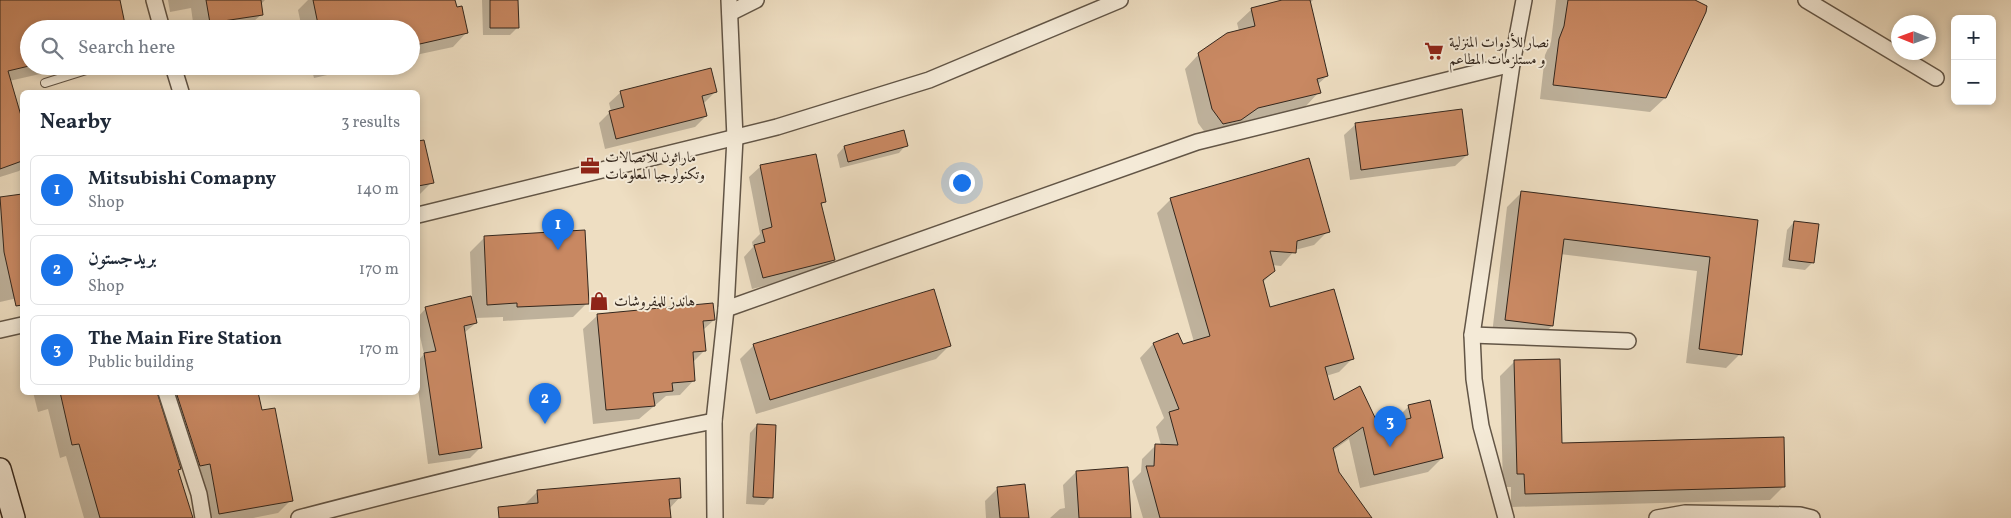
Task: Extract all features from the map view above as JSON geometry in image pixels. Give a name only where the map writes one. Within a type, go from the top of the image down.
[{"type":"main road","points":[[0,469],[14,518]]},
{"type":"street","points":[[154,0],[160,20]]},
{"type":"street","points":[[716,518],[714,421],[726,308],[735,138],[729,6],[756,0]]},
{"type":"street","points":[[420,215],[735,138],[929,80],[1120,0]]},
{"type":"street","points":[[1512,64],[1515,0]]},
{"type":"street","points":[[1506,518],[1481,426],[1474,379],[1472,335],[1512,64],[1524,0]]},
{"type":"street","points":[[1806,0],[1936,78]]},
{"type":"street","points":[[726,308],[1197,142],[1512,64]]},
{"type":"street","points":[[176,75],[180,90]]},
{"type":"street","points":[[0,330],[20,325]]},
{"type":"street","points":[[1472,335],[1628,341]]},
{"type":"street","points":[[167,395],[199,494],[203,518]]},
{"type":"street","points":[[299,518],[465,475],[618,440],[714,421]]},
{"type":"street","points":[[1657,518],[1685,513],[1800,515],[1812,518]]},
{"type":"lane","points":[[45,82],[69,75]]},
{"type":"building","points":[[0,0],[120,0],[124,20],[20,20],[20,68],[8,71],[20,112],[20,162],[0,169]]},
{"type":"building","points":[[206,0],[261,0],[263,15],[230,20],[209,20]]},
{"type":"building","points":[[313,0],[455,0],[457,7],[462,6],[468,33],[420,44],[420,20],[317,20]]},
{"type":"building","points":[[490,0],[518,0],[519,28],[490,28]]},
{"type":"building","points":[[1282,0],[1310,0],[1328,76],[1317,79],[1321,93],[1258,108],[1241,120],[1223,124],[1212,109],[1198,53],[1227,33],[1255,26],[1251,8]]},
{"type":"building","points":[[1568,0],[1695,0],[1707,6],[1706,12],[1666,98],[1553,85],[1559,39],[1564,26]]},
{"type":"building","points":[[711,68],[717,92],[702,96],[707,116],[616,139],[609,111],[624,107],[620,91]]},
{"type":"building","points":[[1462,109],[1468,155],[1361,170],[1355,123]]},
{"type":"building","points":[[904,130],[908,146],[848,162],[844,146]]},
{"type":"building","points":[[424,140],[434,183],[420,186],[420,141]]},
{"type":"building","points":[[816,154],[826,202],[821,203],[835,260],[763,278],[754,245],[765,242],[762,230],[772,227],[760,165]]},
{"type":"building","points":[[1309,158],[1330,232],[1297,241],[1296,253],[1270,251],[1275,271],[1263,280],[1270,307],[1334,289],[1354,359],[1325,367],[1334,400],[1360,386],[1379,426],[1411,418],[1408,405],[1430,400],[1443,458],[1374,475],[1363,427],[1333,448],[1339,472],[1372,518],[1160,518],[1146,466],[1154,466],[1155,444],[1178,445],[1169,412],[1179,409],[1153,343],[1178,333],[1183,344],[1210,336],[1170,198]]},
{"type":"building","points":[[1521,191],[1758,220],[1742,355],[1699,349],[1710,257],[1564,239],[1553,326],[1505,320]]},
{"type":"building","points":[[20,194],[20,305],[16,306],[4,252],[0,197]]},
{"type":"building","points":[[1794,221],[1819,224],[1814,263],[1789,260]]},
{"type":"building","points":[[585,230],[589,304],[517,307],[517,303],[487,305],[484,236]]},
{"type":"building","points":[[934,289],[951,346],[770,400],[753,344]]},
{"type":"building","points":[[471,296],[477,323],[464,326],[482,448],[439,455],[424,353],[436,351],[425,307]]},
{"type":"building","points":[[713,303],[715,320],[703,321],[706,351],[693,352],[695,381],[672,383],[673,391],[653,393],[655,406],[606,410],[597,314]]},
{"type":"building","points":[[1560,359],[1562,443],[1784,437],[1785,487],[1525,494],[1524,474],[1517,474],[1514,360]]},
{"type":"building","points":[[61,395],[158,395],[181,469],[178,470],[193,518],[100,518],[79,444],[72,445]]},
{"type":"building","points":[[177,395],[259,395],[262,410],[275,408],[293,501],[219,514],[210,464],[200,466]]},
{"type":"building","points":[[757,424],[776,425],[773,498],[753,497]]},
{"type":"building","points":[[1128,467],[1131,518],[1079,518],[1076,471]]},
{"type":"building","points":[[680,478],[681,498],[669,499],[671,518],[499,518],[498,507],[538,503],[537,490]]},
{"type":"building","points":[[1025,484],[1029,518],[1000,518],[997,487]]},
{"type":"place","name":"نصار للأدوات المنزلية و مستلزمات المطاعم","points":[[1434,51]]},
{"type":"place","name":"ماراثون للاتصالات وتكنولوجيا المعلومات","points":[[590,166]]},
{"type":"place","name":"Mitsubishi Comapny","points":[[558,250]]},
{"type":"place","name":"هاندز للمفروشات","points":[[599,301]]},
{"type":"place","name":"بريدجستون","points":[[545,424]]},
{"type":"place","name":"The Main Fire Station","points":[[1390,447]]}]
